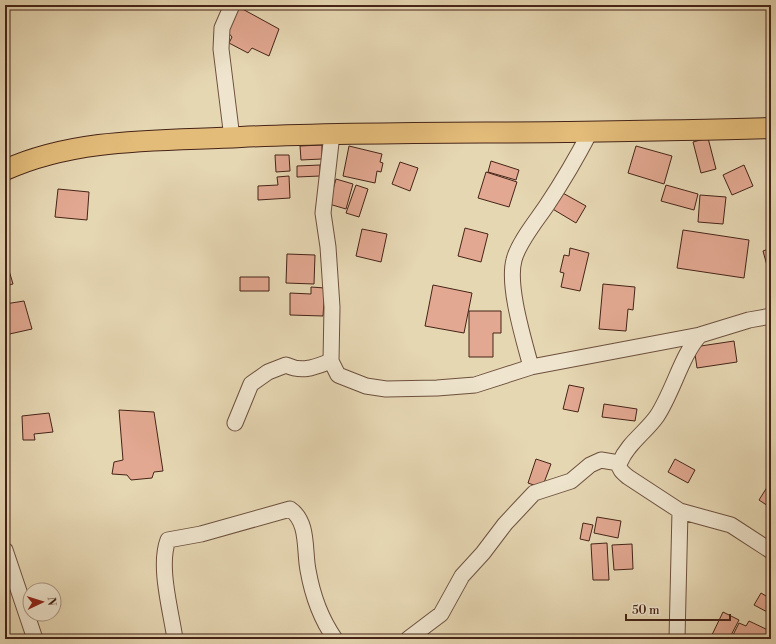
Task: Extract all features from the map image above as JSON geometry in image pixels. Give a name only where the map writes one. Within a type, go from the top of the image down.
[{"type":"main road","points":[[5,170],[39,156],[115,144],[332,134],[590,132],[771,128]]},
{"type":"street","points":[[232,5],[222,28],[220,49],[232,138]]},
{"type":"street","points":[[531,367],[518,320],[513,282],[514,260],[528,232],[574,162],[590,132]]},
{"type":"street","points":[[332,134],[323,213],[328,247],[332,307],[331,361],[338,375],[366,386],[386,389],[437,388],[475,385],[531,367],[598,353],[700,335],[749,320],[771,316]]},
{"type":"street","points":[[700,335],[693,343],[674,387],[656,418],[638,436],[619,463],[620,470],[628,477],[680,511],[731,526],[771,551]]},
{"type":"street","points":[[235,423],[251,384],[268,372],[286,365],[297,370],[310,369],[331,361]]},
{"type":"street","points":[[408,639],[440,614],[462,576],[483,553],[505,524],[534,493],[571,481],[590,465],[601,460],[619,463]]},
{"type":"street","points":[[175,639],[166,581],[164,549],[168,540],[201,534],[290,509],[296,514],[303,528],[308,570],[315,597],[322,616],[335,639]]},
{"type":"street","points":[[677,639],[680,511]]},
{"type":"street","points":[[5,550],[35,639]]},
{"type":"building","points":[[237,6],[279,29],[269,56],[252,48],[248,53],[229,43],[232,37],[226,30]]},
{"type":"building","points":[[708,138],[716,169],[701,173],[693,142]]},
{"type":"building","points":[[322,145],[322,159],[301,160],[300,146]]},
{"type":"building","points":[[349,146],[382,154],[380,162],[383,163],[381,172],[377,171],[375,183],[343,176]]},
{"type":"building","points":[[636,146],[672,156],[664,184],[628,173]]},
{"type":"building","points":[[275,155],[289,155],[290,171],[276,172]]},
{"type":"building","points":[[491,161],[519,170],[516,180],[488,172]]},
{"type":"building","points":[[400,162],[418,168],[410,191],[392,184]]},
{"type":"building","points":[[320,165],[320,176],[297,177],[297,166]]},
{"type":"building","points":[[744,165],[753,186],[732,195],[723,175]]},
{"type":"building","points":[[486,172],[517,182],[509,207],[478,198]]},
{"type":"building","points":[[289,176],[290,198],[258,200],[258,186],[278,185],[277,177]]},
{"type":"building","points":[[336,179],[353,184],[346,209],[329,204]]},
{"type":"building","points":[[356,185],[368,189],[359,217],[346,213]]},
{"type":"building","points":[[666,185],[698,194],[694,210],[661,201]]},
{"type":"building","points":[[58,189],[89,192],[87,220],[55,217]]},
{"type":"building","points":[[561,192],[586,206],[576,223],[551,208]]},
{"type":"building","points":[[700,195],[726,197],[723,224],[698,222]]},
{"type":"building","points":[[465,228],[488,234],[481,262],[458,256]]},
{"type":"building","points":[[362,229],[387,234],[381,262],[356,256]]},
{"type":"building","points":[[683,230],[749,240],[744,278],[677,268]]},
{"type":"building","points":[[570,248],[589,253],[580,291],[561,287],[564,273],[560,272],[564,255],[569,256]]},
{"type":"building","points":[[771,248],[771,280],[763,251]]},
{"type":"building","points":[[287,254],[315,255],[314,284],[286,283]]},
{"type":"building","points":[[5,257],[13,284],[5,286]]},
{"type":"building","points":[[240,277],[269,277],[269,291],[240,291]]},
{"type":"building","points":[[603,284],[635,287],[633,310],[628,309],[626,331],[599,329]]},
{"type":"building","points":[[433,285],[472,293],[464,333],[425,326]]},
{"type":"building","points":[[311,287],[325,288],[323,316],[290,315],[290,293],[311,294]]},
{"type":"building","points":[[24,301],[32,329],[5,335],[5,304]]},
{"type":"building","points":[[469,311],[501,311],[501,333],[493,333],[493,357],[469,357]]},
{"type":"building","points":[[734,341],[737,362],[697,368],[694,347]]},
{"type":"building","points":[[569,385],[584,388],[578,412],[563,409]]},
{"type":"building","points":[[604,404],[637,409],[635,421],[602,417]]},
{"type":"building","points":[[119,410],[154,412],[163,471],[154,472],[152,478],[131,480],[127,475],[112,474],[114,462],[123,460]]},
{"type":"building","points":[[49,413],[53,432],[34,434],[35,440],[23,440],[22,416]]},
{"type":"building","points":[[536,459],[551,464],[542,488],[528,483]]},
{"type":"building","points":[[675,459],[695,470],[688,483],[668,472]]},
{"type":"building","points":[[771,481],[771,508],[759,500]]},
{"type":"building","points":[[597,517],[621,521],[618,538],[594,533]]},
{"type":"building","points":[[583,523],[593,525],[589,541],[580,539]]},
{"type":"building","points":[[607,543],[609,580],[593,580],[591,544]]},
{"type":"building","points":[[632,544],[633,569],[614,570],[612,545]]},
{"type":"building","points":[[761,593],[771,599],[771,614],[754,605]]},
{"type":"building","points":[[723,612],[739,620],[729,639],[710,639]]},
{"type":"building","points":[[749,621],[770,631],[766,639],[731,639],[739,623],[746,626]]}]
